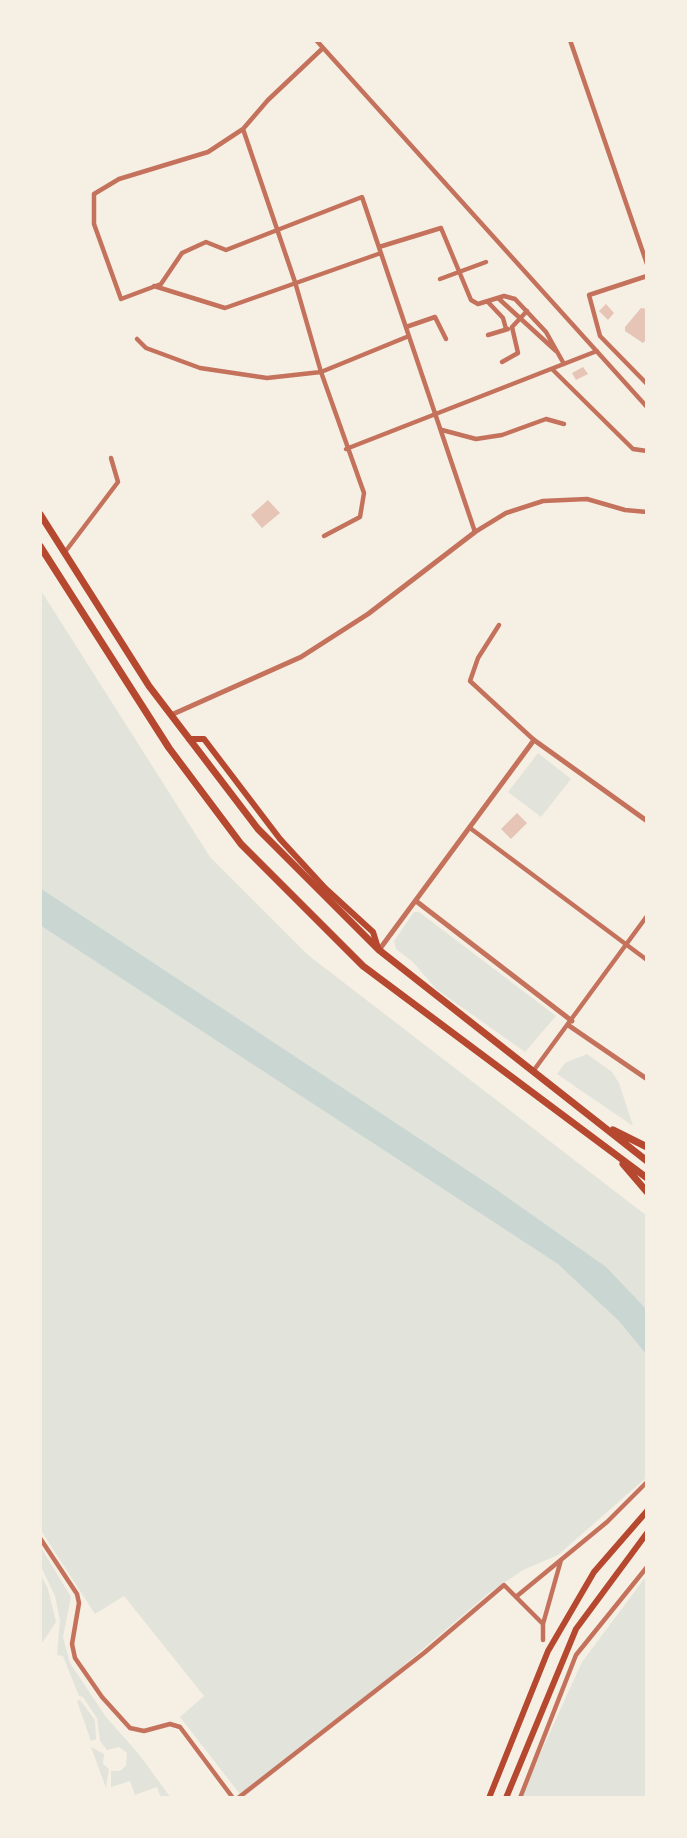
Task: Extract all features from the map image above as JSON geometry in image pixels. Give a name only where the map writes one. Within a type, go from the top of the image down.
[{"type":"highway","points":[[40,514],[149,686],[258,829],[379,950],[647,1161]]},
{"type":"highway","points":[[40,546],[169,748],[242,844],[363,966],[647,1178]]},
{"type":"highway","points":[[600,1123],[647,1147]]},
{"type":"highway","points":[[614,1153],[647,1192]]},
{"type":"main road","points":[[488,1798],[548,1651],[594,1572],[647,1511]]},
{"type":"main road","points":[[506,1798],[576,1629],[647,1532]]},
{"type":"street","points":[[316,40],[647,407]]},
{"type":"street","points":[[570,40],[647,264]]},
{"type":"street","points":[[323,48],[268,100],[243,130],[208,152],[119,179],[94,194],[94,224],[121,299],[161,284],[182,253],[206,242],[226,250],[362,197],[475,532]]},
{"type":"street","points":[[243,130],[295,282],[346,449],[364,493],[360,517],[324,536]]},
{"type":"street","points":[[154,286],[225,308],[441,228],[471,300],[478,304],[498,298],[512,298],[546,332],[564,364]]},
{"type":"street","points":[[440,279],[486,262]]},
{"type":"street","points":[[647,276],[589,295],[600,336],[647,384]]},
{"type":"street","points":[[498,298],[557,351]]},
{"type":"street","points":[[487,302],[503,318],[519,351],[502,362]]},
{"type":"street","points":[[488,335],[509,330],[527,311]]},
{"type":"street","points":[[406,327],[437,318],[446,339]]},
{"type":"street","points":[[136,339],[146,348],[200,368],[267,378],[321,372],[409,336]]},
{"type":"street","points":[[346,449],[597,351]]},
{"type":"street","points":[[552,369],[634,449],[647,451]]},
{"type":"street","points":[[441,429],[475,439],[502,435],[547,419],[564,424]]},
{"type":"street","points":[[64,552],[118,482],[111,458]]},
{"type":"street","points":[[171,715],[301,657],[369,614],[475,532],[506,513],[543,501],[587,499],[625,510],[647,512]]},
{"type":"street","points":[[499,625],[478,658],[470,681],[534,740],[647,821]]},
{"type":"street","points":[[379,950],[534,740]]},
{"type":"street","points":[[470,828],[647,960]]},
{"type":"street","points":[[416,901],[570,1023],[647,1080]]},
{"type":"street","points":[[534,1070],[647,916]]},
{"type":"street","points":[[517,1596],[607,1522],[647,1482]]},
{"type":"street","points":[[40,1538],[78,1594],[72,1644],[75,1658],[102,1697],[130,1728],[144,1731],[170,1724],[180,1727],[233,1798]]},
{"type":"street","points":[[543,1640],[542,1624],[561,1559]]},
{"type":"street","points":[[520,1798],[576,1655],[647,1567]]},
{"type":"street","points":[[238,1798],[424,1653],[504,1585],[542,1624]]},
{"type":"shaded area","points":[[40,589],[210,857],[308,955],[647,1216],[647,1477],[558,1555],[523,1570],[489,1593],[243,1798],[180,1717],[204,1696],[124,1596],[95,1614],[40,1529]]},
{"type":"shaded area","points":[[538,753],[571,779],[541,817],[508,792]]},
{"type":"shaded area","points":[[40,888],[494,1188],[606,1267],[647,1310],[647,1355],[619,1321],[558,1264],[40,925]]},
{"type":"shaded area","points":[[414,912],[419,912],[556,1016],[525,1052],[436,989],[413,962],[396,949],[394,941]]},
{"type":"shaded area","points":[[587,1054],[612,1072],[619,1083],[633,1126],[557,1074],[565,1063]]},
{"type":"shaded area","points":[[40,1546],[71,1597],[63,1637],[70,1663],[106,1717],[138,1753],[171,1798],[161,1798],[157,1787],[135,1795],[130,1781],[111,1787],[111,1771],[120,1771],[126,1766],[127,1753],[119,1747],[107,1750],[100,1741],[97,1718],[83,1697],[79,1696],[63,1656],[57,1655],[60,1620],[55,1596],[40,1565]]},
{"type":"shaded area","points":[[40,1573],[48,1589],[56,1622],[40,1646]]},
{"type":"shaded area","points":[[647,1575],[647,1798],[520,1798],[582,1662]]},
{"type":"shaded area","points":[[80,1700],[95,1720],[96,1739],[91,1741],[77,1701]]},
{"type":"shaded area","points":[[91,1747],[104,1754],[103,1764],[109,1769],[106,1788]]},
{"type":"building","points":[[606,304],[614,313],[608,320],[599,311]]},
{"type":"building","points":[[641,308],[647,309],[647,339],[643,343],[625,331],[625,327]]},
{"type":"building","points":[[583,367],[588,374],[576,380],[572,373]]},
{"type":"building","points":[[268,500],[280,513],[262,528],[251,515]]},
{"type":"building","points":[[517,813],[527,823],[511,839],[501,829]]}]
